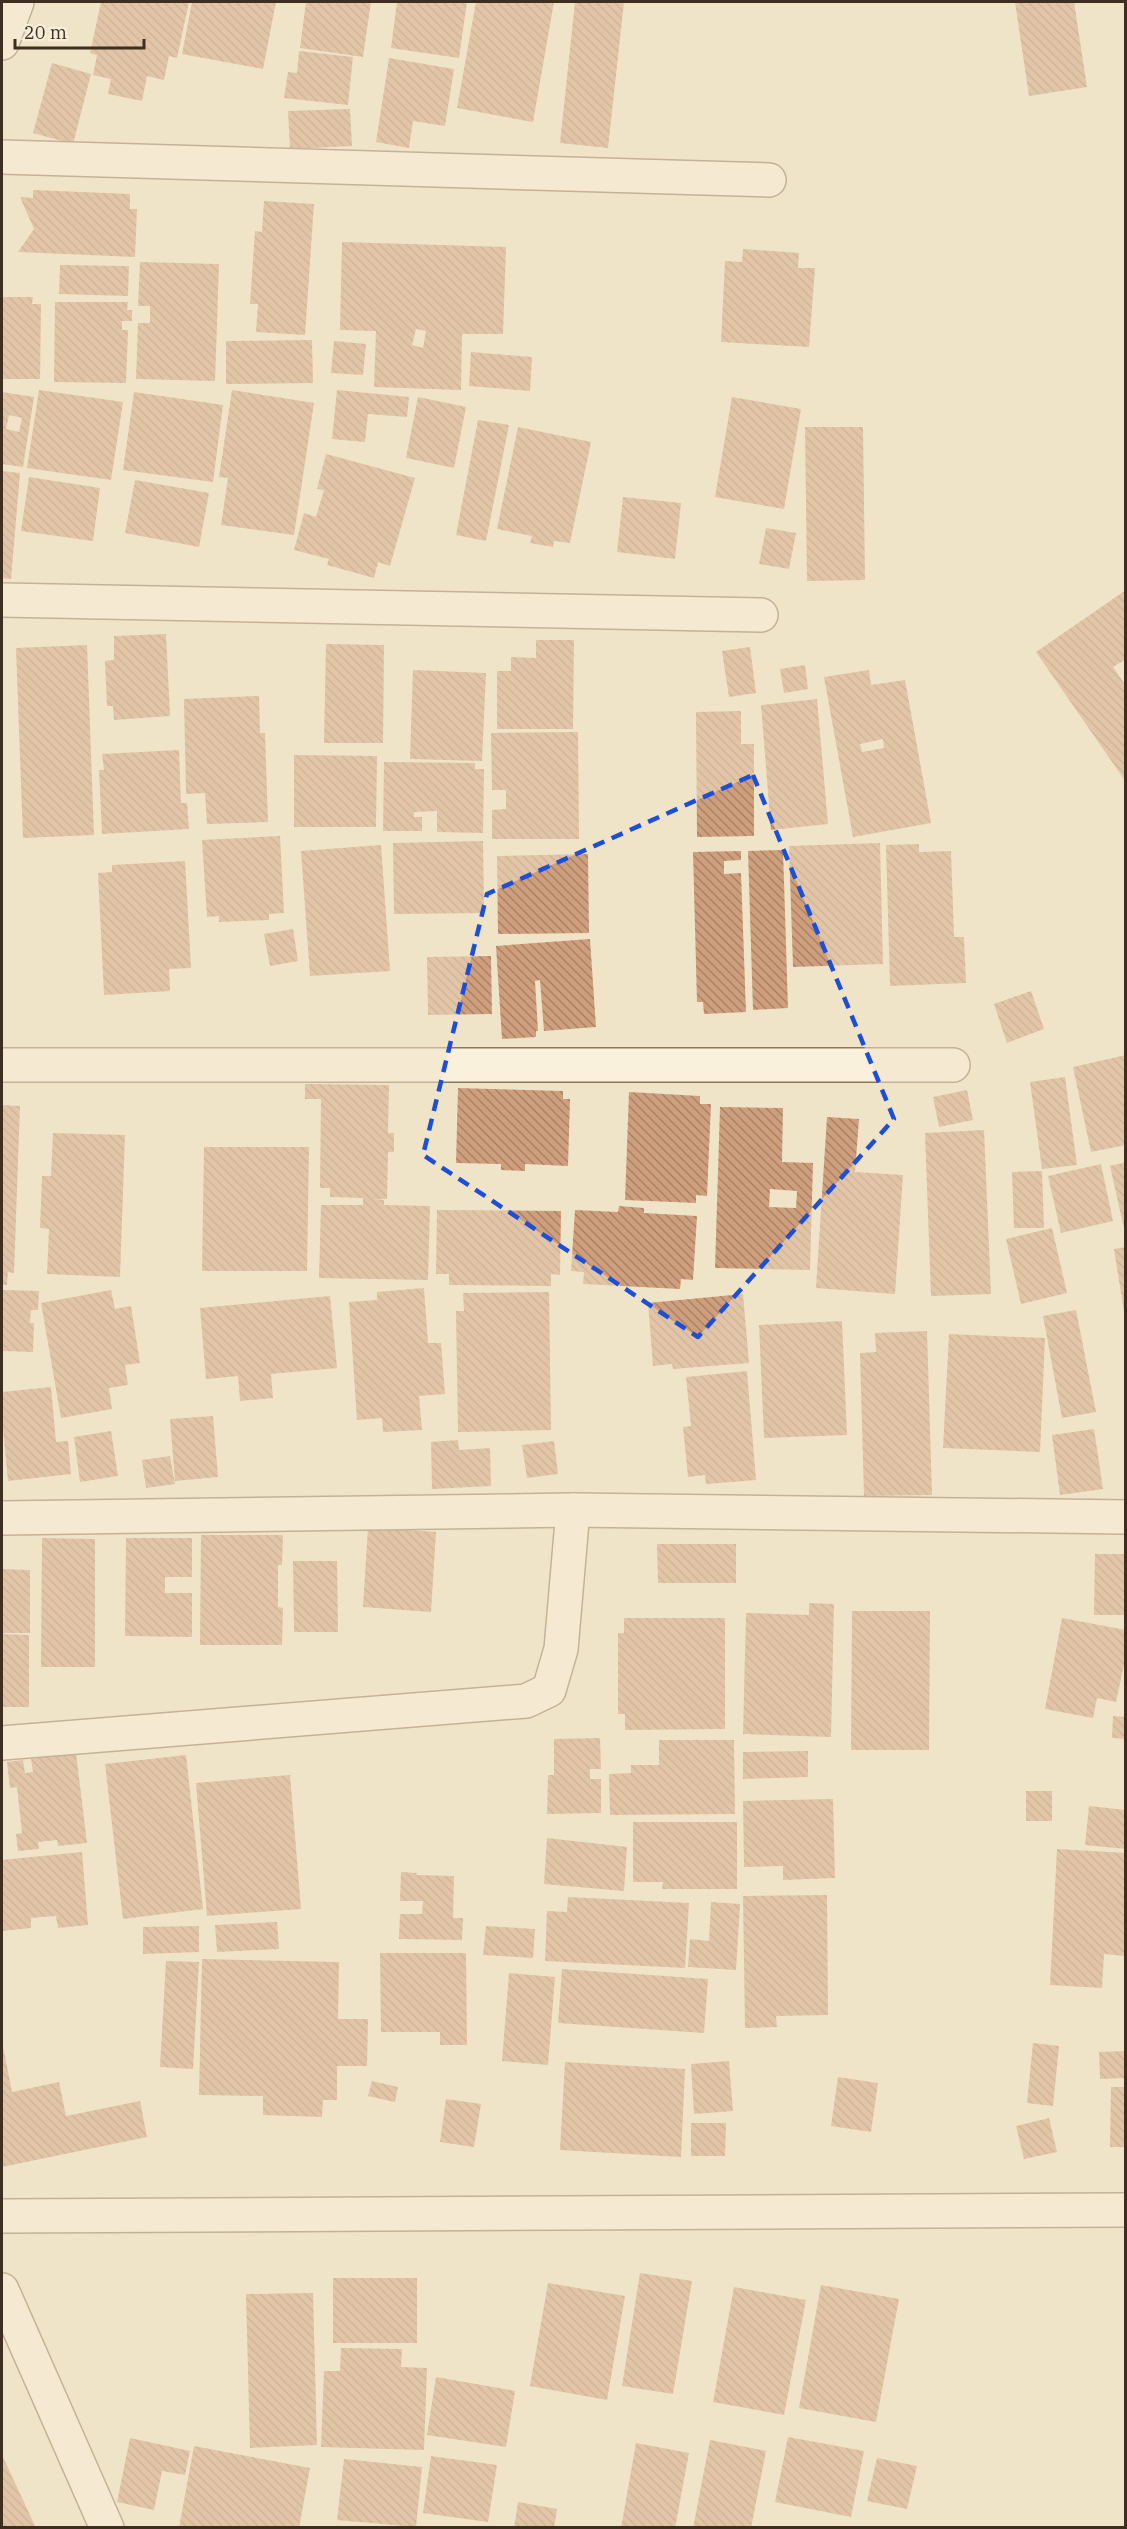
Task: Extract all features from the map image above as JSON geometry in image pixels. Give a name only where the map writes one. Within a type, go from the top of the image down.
[{"type":"street","points":[[2,43],[17,2]]},
{"type":"street","points":[[2,157],[769,180]]},
{"type":"street","points":[[2,600],[761,615]]},
{"type":"street","points":[[2,1065],[953,1065]]},
{"type":"street","points":[[2,1743],[526,1701],[549,1689],[561,1649],[573,1510]]},
{"type":"street","points":[[2,1518],[573,1510],[1125,1517]]},
{"type":"street","points":[[2,2216],[1125,2210]]},
{"type":"street","points":[[2,2290],[107,2528]]},
{"type":"highlighted area","points":[[753,775],[894,1119],[698,1337],[423,1155],[487,894]]},
{"type":"building","points":[[101,2],[189,2],[177,58],[169,56],[164,80],[147,76],[142,101],[108,94],[111,79],[93,75],[97,55],[90,53]]},
{"type":"building","points":[[192,2],[276,2],[263,69],[182,54]]},
{"type":"building","points":[[306,2],[371,2],[363,57],[300,48]]},
{"type":"building","points":[[397,2],[467,2],[459,58],[391,48]]},
{"type":"building","points":[[476,2],[554,2],[533,122],[457,108]]},
{"type":"building","points":[[575,2],[624,2],[608,148],[560,143]]},
{"type":"building","points":[[1015,2],[1074,2],[1087,87],[1029,96]]},
{"type":"building","points":[[299,51],[353,57],[348,105],[284,98],[288,72],[297,73]]},
{"type":"building","points":[[389,58],[454,69],[445,126],[413,121],[409,148],[376,142]]},
{"type":"building","points":[[52,63],[91,74],[73,144],[33,133]]},
{"type":"building","points":[[350,109],[352,146],[290,149],[288,111]]},
{"type":"building","points":[[33,190],[130,194],[130,209],[137,209],[135,257],[18,252],[34,229],[20,197],[33,198]]},
{"type":"building","points":[[264,201],[314,204],[305,335],[256,332],[258,304],[250,304],[255,231],[262,232]]},
{"type":"building","points":[[342,242],[506,247],[503,334],[462,334],[461,390],[374,387],[376,331],[340,330]],"holes":[[[416,329],[426,331],[423,348],[412,345]]]},
{"type":"building","points":[[743,249],[799,253],[798,268],[815,268],[809,347],[721,342],[725,261],[742,262]]},
{"type":"building","points":[[140,262],[219,264],[215,381],[136,379],[138,323],[150,323],[150,306],[138,306]]},
{"type":"building","points":[[60,265],[129,266],[128,296],[59,294]]},
{"type":"building","points":[[2,297],[33,297],[32,304],[41,304],[40,379],[2,379]]},
{"type":"building","points":[[55,302],[128,302],[127,310],[132,310],[132,321],[122,321],[122,330],[128,330],[126,383],[54,382]]},
{"type":"building","points":[[312,340],[313,383],[226,384],[226,341]]},
{"type":"building","points":[[334,341],[366,344],[363,375],[331,373]]},
{"type":"building","points":[[471,352],[532,357],[530,391],[469,386]]},
{"type":"building","points":[[39,390],[123,402],[111,480],[27,468]]},
{"type":"building","points":[[232,390],[314,403],[294,535],[221,525],[228,478],[219,477]]},
{"type":"building","points":[[337,390],[409,397],[407,417],[368,414],[365,442],[332,439]]},
{"type":"building","points":[[2,392],[34,397],[23,467],[2,464]],"holes":[[[9,415],[22,418],[19,432],[6,429]]]},
{"type":"building","points":[[134,392],[223,405],[213,482],[123,470]]},
{"type":"building","points":[[418,397],[466,407],[454,468],[406,458]]},
{"type":"building","points":[[732,397],[801,409],[784,509],[715,497]]},
{"type":"building","points":[[478,420],[509,425],[486,541],[456,535]]},
{"type":"building","points":[[518,427],[591,442],[570,543],[554,541],[553,547],[530,543],[532,536],[497,529]]},
{"type":"building","points":[[805,427],[863,427],[865,580],[807,581]]},
{"type":"building","points":[[326,454],[415,478],[390,566],[378,562],[374,578],[327,565],[329,559],[294,550],[304,513],[316,517],[324,490],[317,489]]},
{"type":"building","points":[[2,471],[20,473],[11,579],[2,578]]},
{"type":"building","points":[[29,477],[100,488],[93,541],[21,531]]},
{"type":"building","points":[[135,480],[209,493],[199,547],[125,533]]},
{"type":"building","points":[[623,497],[681,503],[675,559],[617,552]]},
{"type":"building","points":[[766,528],[796,533],[789,569],[759,564]]},
{"type":"building","points":[[1126,590],[1126,659],[1113,667],[1126,686],[1126,782],[1036,652]]},
{"type":"building","points":[[166,634],[170,716],[114,720],[113,706],[107,706],[105,661],[114,660],[114,636]]},
{"type":"building","points":[[536,640],[574,640],[573,729],[497,729],[497,671],[511,671],[511,657],[536,658]]},
{"type":"building","points":[[326,644],[384,645],[383,743],[324,743]]},
{"type":"building","points":[[87,645],[94,835],[23,838],[16,648]]},
{"type":"building","points":[[750,647],[756,693],[729,697],[722,651]]},
{"type":"building","points":[[805,665],[808,689],[784,693],[780,669]]},
{"type":"building","points":[[413,670],[486,673],[482,761],[410,759]]},
{"type":"building","points":[[869,670],[871,685],[905,680],[931,823],[853,837],[824,677]],"holes":[[[883,739],[884,748],[862,752],[860,744]]]},
{"type":"building","points":[[259,696],[260,733],[265,733],[268,822],[207,824],[205,793],[186,794],[184,699]]},
{"type":"building","points":[[817,699],[828,824],[771,830],[761,705]]},
{"type":"building","points":[[741,711],[741,744],[754,744],[754,836],[697,837],[696,712]]},
{"type":"building","points":[[578,732],[579,839],[492,839],[492,810],[506,809],[506,790],[492,790],[491,733]]},
{"type":"building","points":[[179,750],[181,803],[187,803],[189,829],[102,834],[99,770],[104,770],[102,754]]},
{"type":"building","points":[[294,755],[377,756],[376,827],[294,827]]},
{"type":"building","points":[[384,762],[475,763],[475,769],[484,769],[483,833],[437,832],[437,811],[414,812],[414,817],[422,817],[422,831],[383,831]]},
{"type":"building","points":[[280,836],[284,913],[269,914],[269,920],[219,922],[219,916],[207,917],[202,840]]},
{"type":"building","points":[[483,841],[484,913],[394,914],[393,843]]},
{"type":"building","points":[[880,843],[883,964],[793,967],[789,846]]},
{"type":"building","points":[[919,844],[919,852],[951,851],[954,937],[964,937],[966,983],[890,986],[886,845]]},
{"type":"building","points":[[381,845],[390,971],[310,976],[301,851]]},
{"type":"building","points":[[783,850],[788,1008],[753,1010],[748,851]]},
{"type":"building","points":[[741,851],[741,860],[724,861],[724,874],[741,873],[746,1012],[704,1014],[703,1002],[697,1002],[693,852]]},
{"type":"building","points":[[588,854],[589,933],[498,934],[497,856]]},
{"type":"building","points":[[185,861],[191,968],[169,969],[170,991],[104,995],[98,873],[112,872],[112,865]]},
{"type":"building","points":[[293,929],[298,961],[270,966],[264,934]]},
{"type":"building","points":[[590,939],[596,1027],[544,1031],[540,980],[535,981],[538,1031],[536,1031],[536,1037],[502,1039],[496,946]]},
{"type":"building","points":[[491,956],[492,1014],[428,1015],[427,957]]},
{"type":"building","points":[[1031,991],[1044,1029],[1007,1043],[994,1004]]},
{"type":"building","points":[[1126,1055],[1126,1145],[1091,1152],[1073,1067]]},
{"type":"building","points":[[1065,1077],[1077,1165],[1042,1169],[1030,1082]]},
{"type":"building","points":[[305,1084],[389,1085],[388,1133],[394,1133],[394,1152],[388,1152],[387,1199],[373,1199],[384,1200],[384,1205],[430,1206],[428,1280],[319,1278],[321,1205],[363,1205],[363,1198],[330,1197],[330,1188],[320,1188],[321,1099],[305,1099]]},
{"type":"building","points":[[458,1088],[563,1091],[563,1099],[570,1099],[568,1166],[525,1164],[525,1171],[501,1170],[501,1164],[456,1163]]},
{"type":"building","points":[[967,1090],[973,1120],[939,1127],[933,1097]]},
{"type":"building","points":[[629,1092],[700,1096],[700,1104],[711,1104],[707,1196],[696,1195],[696,1203],[625,1200]]},
{"type":"building","points":[[2,1105],[20,1106],[14,1273],[8,1272],[7,1285],[2,1285]]},
{"type":"building","points":[[720,1107],[783,1108],[782,1162],[813,1163],[810,1270],[715,1268]],"holes":[[[770,1189],[797,1191],[796,1208],[769,1207]]]},
{"type":"building","points":[[827,1117],[859,1119],[855,1172],[903,1175],[895,1294],[816,1288]]},
{"type":"building","points":[[984,1130],[991,1294],[931,1296],[925,1133]]},
{"type":"building","points":[[53,1133],[125,1135],[120,1277],[47,1274],[49,1229],[40,1228],[42,1176],[51,1176]]},
{"type":"building","points":[[204,1147],[309,1147],[307,1271],[202,1271]]},
{"type":"building","points":[[1126,1162],[1126,1233],[1125,1233],[1110,1166]]},
{"type":"building","points":[[1101,1164],[1113,1221],[1061,1233],[1048,1176]]},
{"type":"building","points":[[1042,1171],[1044,1228],[1014,1228],[1012,1172]]},
{"type":"building","points":[[619,1206],[644,1208],[644,1213],[697,1216],[693,1280],[681,1279],[680,1289],[583,1284],[584,1272],[571,1271],[575,1210],[618,1212]]},
{"type":"building","points":[[437,1210],[561,1211],[560,1275],[551,1274],[551,1286],[449,1285],[449,1274],[436,1274]]},
{"type":"building","points":[[1052,1228],[1067,1293],[1021,1304],[1006,1239]]},
{"type":"building","points":[[1126,1247],[1126,1312],[1124,1312],[1114,1249]]},
{"type":"building","points":[[424,1288],[428,1343],[441,1343],[445,1394],[419,1396],[422,1430],[383,1432],[382,1418],[357,1420],[349,1302],[377,1300],[377,1292]]},
{"type":"building","points":[[2,1290],[39,1291],[38,1310],[31,1310],[30,1323],[34,1323],[33,1352],[2,1351]]},
{"type":"building","points":[[111,1290],[115,1309],[131,1306],[140,1363],[125,1365],[128,1385],[109,1388],[112,1409],[61,1418],[41,1303]]},
{"type":"building","points":[[549,1292],[551,1430],[458,1432],[456,1311],[464,1311],[463,1293]]},
{"type":"building","points":[[743,1294],[749,1363],[673,1369],[672,1364],[653,1366],[648,1303]]},
{"type":"building","points":[[330,1296],[337,1368],[271,1374],[273,1398],[240,1401],[238,1376],[206,1379],[200,1308]]},
{"type":"building","points":[[1076,1310],[1096,1412],[1062,1418],[1043,1316]]},
{"type":"building","points":[[842,1321],[847,1435],[764,1438],[759,1325]]},
{"type":"building","points":[[927,1331],[932,1495],[864,1496],[860,1353],[876,1352],[875,1333]]},
{"type":"building","points":[[949,1334],[1045,1338],[1040,1452],[943,1448]]},
{"type":"building","points":[[747,1371],[756,1480],[706,1484],[705,1475],[688,1477],[683,1427],[691,1426],[686,1377]]},
{"type":"building","points":[[51,1387],[56,1442],[68,1441],[71,1474],[8,1481],[2,1392]]},
{"type":"building","points":[[213,1416],[218,1477],[175,1481],[170,1419]]},
{"type":"building","points":[[1094,1429],[1103,1489],[1060,1495],[1052,1435]]},
{"type":"building","points":[[111,1431],[118,1476],[80,1482],[74,1437]]},
{"type":"building","points":[[458,1440],[459,1450],[490,1448],[491,1486],[432,1489],[431,1442]]},
{"type":"building","points":[[554,1441],[558,1474],[527,1478],[522,1445]]},
{"type":"building","points":[[170,1456],[175,1484],[146,1488],[142,1460]]},
{"type":"building","points":[[368,1527],[436,1532],[431,1612],[363,1607]]},
{"type":"building","points":[[201,1535],[283,1535],[282,1565],[278,1565],[278,1607],[283,1608],[282,1645],[200,1645]]},
{"type":"building","points":[[42,1538],[95,1539],[95,1667],[41,1667]]},
{"type":"building","points":[[126,1538],[192,1538],[192,1577],[165,1577],[165,1593],[192,1593],[192,1637],[125,1636]]},
{"type":"building","points":[[657,1544],[736,1544],[736,1583],[658,1583]]},
{"type":"building","points":[[1095,1554],[1126,1554],[1126,1615],[1094,1615]]},
{"type":"building","points":[[293,1561],[337,1561],[338,1632],[294,1632]]},
{"type":"building","points":[[2,1569],[30,1570],[30,1633],[2,1633]]},
{"type":"building","points":[[809,1603],[834,1604],[831,1737],[743,1734],[746,1613],[809,1615]]},
{"type":"building","points":[[852,1611],[930,1611],[929,1750],[851,1750]]},
{"type":"building","points":[[624,1618],[725,1618],[725,1729],[625,1730],[625,1714],[618,1714],[618,1633],[624,1633]]},
{"type":"building","points":[[1062,1618],[1126,1630],[1126,1655],[1116,1702],[1097,1698],[1093,1718],[1045,1709]]},
{"type":"building","points":[[2,1634],[29,1635],[29,1707],[2,1707]]},
{"type":"building","points":[[1113,1716],[1126,1717],[1126,1739],[1112,1738]]},
{"type":"building","points":[[600,1738],[601,1769],[590,1769],[590,1779],[601,1779],[601,1813],[547,1814],[548,1775],[554,1775],[554,1739]]},
{"type":"building","points":[[659,1740],[734,1740],[735,1814],[610,1815],[609,1774],[631,1773],[631,1765],[659,1765]]},
{"type":"building","points":[[808,1751],[808,1777],[743,1779],[743,1752]]},
{"type":"building","points":[[76,1753],[87,1843],[58,1846],[57,1840],[38,1842],[39,1849],[18,1851],[16,1834],[22,1833],[17,1787],[10,1788],[7,1762],[23,1760],[25,1773],[33,1772],[31,1759]]},
{"type":"building","points":[[186,1755],[203,1909],[123,1919],[105,1764]]},
{"type":"building","points":[[290,1775],[301,1909],[207,1916],[196,1783]]},
{"type":"building","points":[[1026,1791],[1052,1791],[1052,1821],[1026,1821]]},
{"type":"building","points":[[833,1799],[835,1878],[783,1880],[783,1866],[744,1867],[743,1801]]},
{"type":"building","points":[[1089,1806],[1126,1810],[1126,1849],[1085,1845]]},
{"type":"building","points":[[633,1822],[737,1822],[737,1889],[662,1889],[663,1882],[633,1882]]},
{"type":"building","points":[[547,1838],[627,1847],[624,1891],[544,1884]]},
{"type":"building","points":[[1057,1849],[1126,1853],[1126,1956],[1104,1954],[1102,1988],[1050,1985]]},
{"type":"building","points":[[82,1852],[88,1925],[58,1928],[56,1916],[31,1918],[31,1928],[2,1931],[2,1860]]},
{"type":"building","points":[[401,1872],[417,1873],[416,1875],[454,1876],[453,1918],[463,1918],[462,1940],[399,1939],[400,1914],[422,1914],[423,1901],[400,1901]]},
{"type":"building","points":[[827,1895],[828,2015],[776,2016],[777,2027],[745,2028],[743,1896]]},
{"type":"building","points":[[568,1897],[689,1903],[685,1968],[545,1961],[547,1911],[567,1912]]},
{"type":"building","points":[[711,1902],[740,1904],[736,1970],[688,1967],[690,1939],[709,1941]]},
{"type":"building","points":[[277,1922],[279,1949],[217,1952],[215,1925]]},
{"type":"building","points":[[199,1926],[199,1952],[143,1954],[143,1927]]},
{"type":"building","points":[[486,1926],[535,1929],[533,1958],[483,1955]]},
{"type":"building","points":[[380,1953],[466,1953],[467,2045],[440,2045],[440,2032],[381,2032]]},
{"type":"building","points":[[202,1959],[339,1962],[338,2019],[368,2019],[367,2066],[337,2066],[337,2100],[323,2100],[322,2117],[263,2115],[263,2096],[199,2095]]},
{"type":"building","points":[[166,1961],[199,1962],[193,2069],[160,2067]]},
{"type":"building","points":[[562,1969],[708,1979],[704,2033],[558,2023]]},
{"type":"building","points":[[509,1973],[555,1977],[548,2065],[502,2061]]},
{"type":"building","points":[[2,2041],[12,2092],[59,2082],[66,2116],[140,2101],[147,2137],[2,2167]]},
{"type":"building","points":[[1033,2043],[1059,2046],[1053,2106],[1027,2103]]},
{"type":"building","points":[[1126,2051],[1126,2078],[1100,2079],[1099,2052]]},
{"type":"building","points":[[729,2061],[733,2111],[694,2114],[691,2064]]},
{"type":"building","points":[[565,2062],[685,2069],[681,2157],[560,2150]]},
{"type":"building","points":[[838,2077],[878,2083],[871,2132],[831,2126]]},
{"type":"building","points":[[372,2081],[398,2087],[395,2102],[368,2096]]},
{"type":"building","points":[[1111,2087],[1126,2087],[1126,2147],[1110,2147]]},
{"type":"building","points":[[446,2099],[481,2104],[474,2147],[440,2142]]},
{"type":"building","points":[[1049,2118],[1057,2152],[1024,2159],[1016,2126]]},
{"type":"building","points":[[691,2123],[726,2123],[725,2156],[691,2156]]},
{"type":"building","points":[[640,2273],[692,2281],[673,2394],[622,2386]]},
{"type":"building","points":[[333,2278],[417,2278],[417,2343],[333,2343]]},
{"type":"building","points":[[548,2283],[625,2296],[607,2400],[530,2386]]},
{"type":"building","points":[[821,2285],[899,2299],[876,2422],[799,2408]]},
{"type":"building","points":[[734,2287],[806,2300],[784,2415],[713,2402]]},
{"type":"building","points":[[313,2293],[317,2445],[250,2448],[246,2294]]},
{"type":"building","points":[[341,2348],[402,2349],[401,2367],[427,2368],[424,2450],[321,2447],[324,2371],[340,2371]]},
{"type":"building","points":[[436,2377],[515,2391],[506,2447],[427,2435]]},
{"type":"building","points":[[788,2437],[864,2451],[851,2517],[775,2502]]},
{"type":"building","points":[[130,2438],[190,2451],[185,2475],[162,2471],[154,2510],[117,2502]]},
{"type":"building","points":[[710,2440],[766,2451],[751,2528],[693,2528]]},
{"type":"building","points":[[636,2443],[689,2453],[675,2528],[621,2528]]},
{"type":"building","points":[[194,2446],[310,2468],[299,2528],[179,2528]]},
{"type":"building","points":[[2,2455],[36,2528],[2,2528]]},
{"type":"building","points":[[431,2456],[497,2465],[488,2522],[423,2513]]},
{"type":"building","points":[[877,2458],[917,2466],[907,2509],[867,2501]]},
{"type":"building","points":[[344,2459],[422,2467],[416,2527],[337,2520]]},
{"type":"building","points":[[518,2502],[557,2509],[554,2528],[514,2528]]}]
